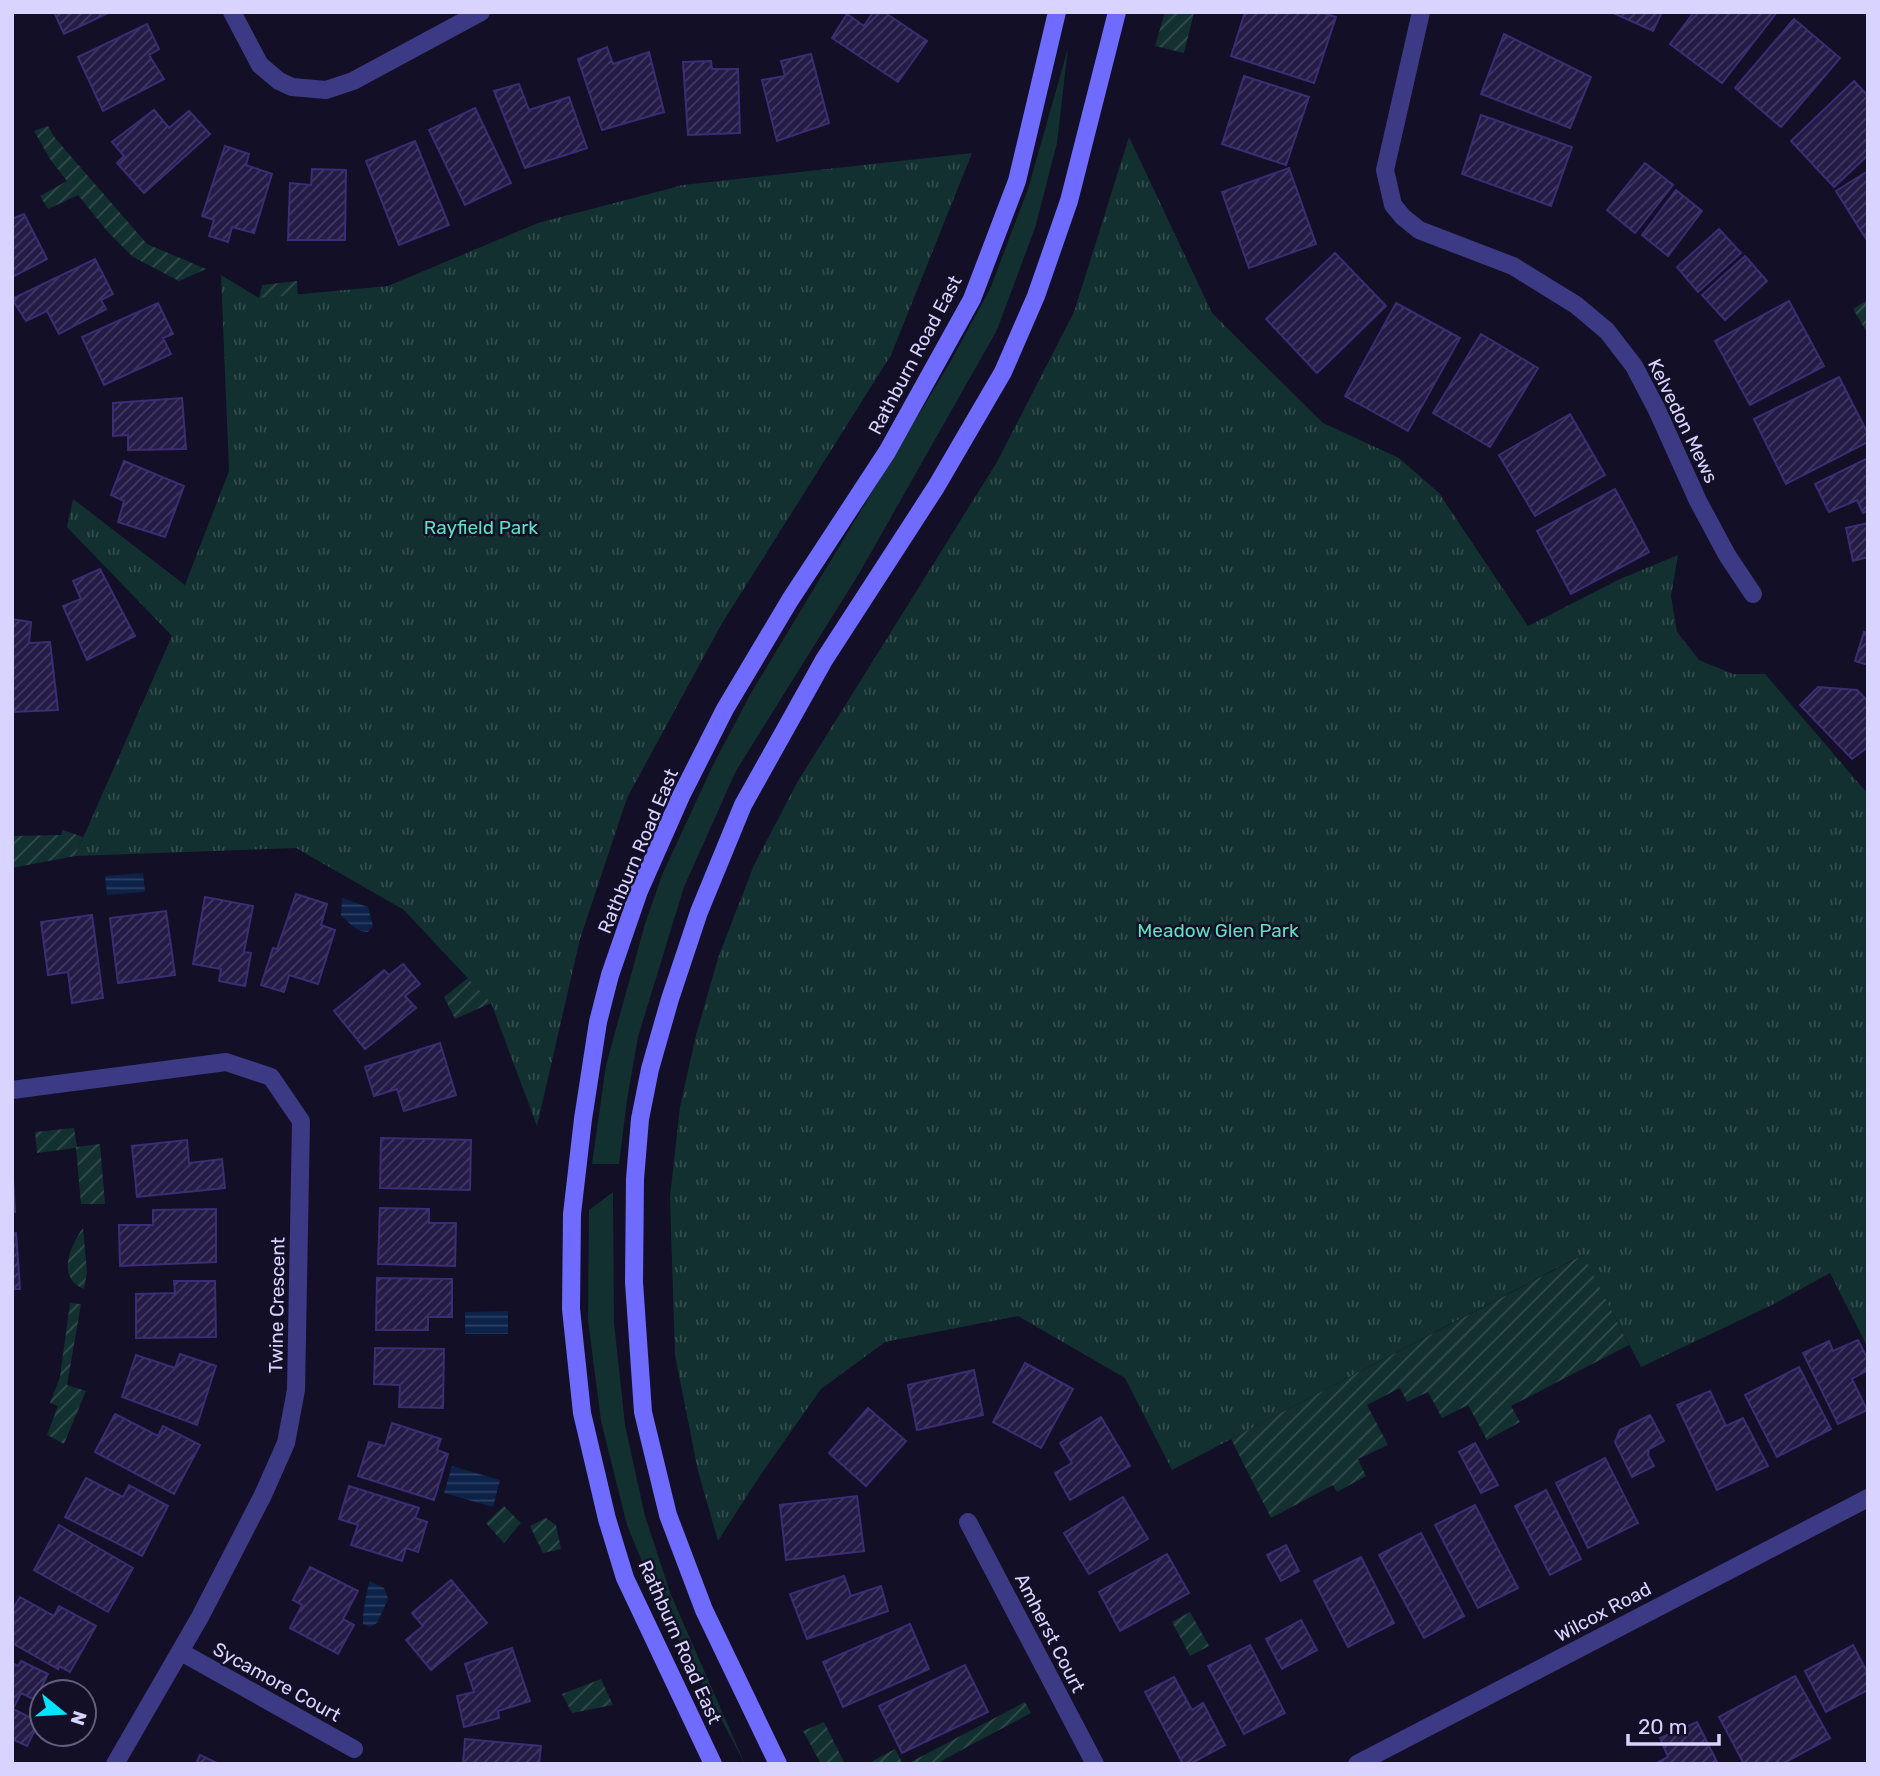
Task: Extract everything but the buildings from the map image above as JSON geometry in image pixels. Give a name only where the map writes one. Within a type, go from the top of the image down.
[{"type":"street","points":[[232,12],[260,65],[279,81],[292,87],[326,90],[353,81],[481,12]]},
{"type":"street","name":"Rathburn Road East","points":[[713,1764],[625,1578],[607,1519],[582,1413],[571,1309],[572,1213],[598,1022],[610,975],[639,891],[681,796],[725,709],[790,600],[887,452],[972,299],[1017,181],[1057,12]]},
{"type":"street","name":"Rathburn Road East","points":[[778,1764],[699,1598],[668,1514],[643,1412],[634,1282],[635,1179],[640,1119],[650,1069],[670,999],[699,912],[743,805],[824,660],[936,487],[1003,372],[1036,296],[1069,201],[1117,12]]},
{"type":"street","name":"Kelvedon Mews","points":[[1421,12],[1385,170],[1394,205],[1403,217],[1419,230],[1513,266],[1576,305],[1607,331],[1634,366],[1698,501],[1727,555],[1753,594]]},
{"type":"street","name":"Twine Crescent","points":[[12,1090],[226,1062],[271,1077],[301,1121],[296,1390],[286,1443],[263,1495],[181,1652],[115,1764]]},
{"type":"street","name":"Wilcox Road","points":[[1357,1764],[1868,1498]]},
{"type":"street","name":"Amherst Court","points":[[968,1522],[1095,1764]]},
{"type":"street","name":"Sycamore Court","points":[[181,1652],[354,1749]]},
{"type":"green space","points":[[1165,12],[1194,13],[1184,53],[1155,46]]},
{"type":"green space","points":[[1068,48],[1057,143],[1035,228],[997,330],[860,572],[736,771],[684,887],[638,1037],[619,1164],[592,1164],[606,1065],[645,924],[662,875],[713,765],[751,693],[948,366],[990,289],[1028,189]]},
{"type":"green space","points":[[48,126],[55,138],[147,244],[206,269],[179,281],[133,257],[108,232],[78,195],[48,209],[40,196],[67,181],[34,131]]},
{"type":"green space","name":"Meadow Glen Park","points":[[1129,137],[1212,313],[1323,423],[1399,458],[1439,493],[1528,626],[1620,579],[1678,555],[1671,596],[1677,632],[1699,660],[1733,674],[1765,674],[1868,794],[1868,1348],[1830,1273],[1772,1305],[1641,1367],[1582,1255],[1172,1470],[1125,1378],[1018,1316],[885,1342],[821,1389],[718,1541],[698,1471],[675,1355],[670,1197],[680,1107],[696,1035],[718,958],[754,865],[798,781],[997,462],[1074,312]]},
{"type":"green space","name":"Rayfield Park","points":[[972,153],[891,355],[721,625],[627,798],[580,939],[537,1126],[491,1003],[404,910],[296,848],[75,856],[172,636],[67,527],[73,499],[185,585],[229,471],[221,275],[259,298],[388,286],[538,223],[683,185]]},
{"type":"green space","points":[[297,281],[298,295],[259,298],[262,285]]},
{"type":"green space","points":[[1868,300],[1868,334],[1853,309]]},
{"type":"green space","points":[[63,830],[83,837],[75,856],[12,868],[12,836],[61,835]]},
{"type":"green space","points":[[468,978],[491,1003],[455,1019],[444,997]]},
{"type":"green space","points":[[74,1128],[77,1147],[100,1144],[105,1204],[81,1204],[76,1148],[37,1153],[35,1132]]},
{"type":"green space","points":[[613,1192],[614,1322],[625,1425],[645,1516],[671,1595],[745,1764],[658,1601],[627,1525],[601,1421],[588,1320],[589,1210]]},
{"type":"green space","points":[[83,1228],[87,1272],[84,1289],[75,1284],[68,1270],[70,1252]]},
{"type":"green space","points":[[1583,1255],[1629,1345],[1511,1406],[1520,1422],[1487,1440],[1468,1405],[1442,1418],[1428,1392],[1407,1402],[1400,1388],[1367,1405],[1388,1445],[1358,1459],[1366,1476],[1337,1492],[1333,1485],[1271,1518],[1231,1439]]},
{"type":"green space","points":[[70,1303],[81,1304],[67,1385],[86,1391],[64,1444],[47,1435],[58,1406],[50,1403],[60,1377]]},
{"type":"green space","points":[[504,1506],[521,1523],[504,1543],[486,1523]]},
{"type":"green space","points":[[546,1518],[556,1525],[561,1549],[543,1553],[530,1526]]},
{"type":"green space","points":[[1190,1612],[1209,1646],[1190,1656],[1172,1622]]},
{"type":"green space","points":[[601,1679],[613,1705],[572,1713],[562,1694]]},
{"type":"green space","points":[[1025,1702],[1031,1713],[941,1761],[942,1764],[907,1764]]},
{"type":"green space","points":[[824,1722],[845,1764],[821,1764],[803,1731]]},
{"type":"green space","points":[[895,1749],[903,1764],[867,1764]]},
{"type":"water","points":[[143,873],[145,892],[107,895],[105,876]]},
{"type":"water","points":[[342,898],[368,907],[373,926],[368,932],[356,929],[341,916]]},
{"type":"water","points":[[508,1311],[508,1334],[465,1334],[465,1312]]},
{"type":"water","points":[[452,1466],[500,1480],[493,1507],[444,1493]]},
{"type":"water","points":[[370,1581],[384,1588],[388,1599],[377,1623],[370,1627],[363,1624],[363,1621]]}]
